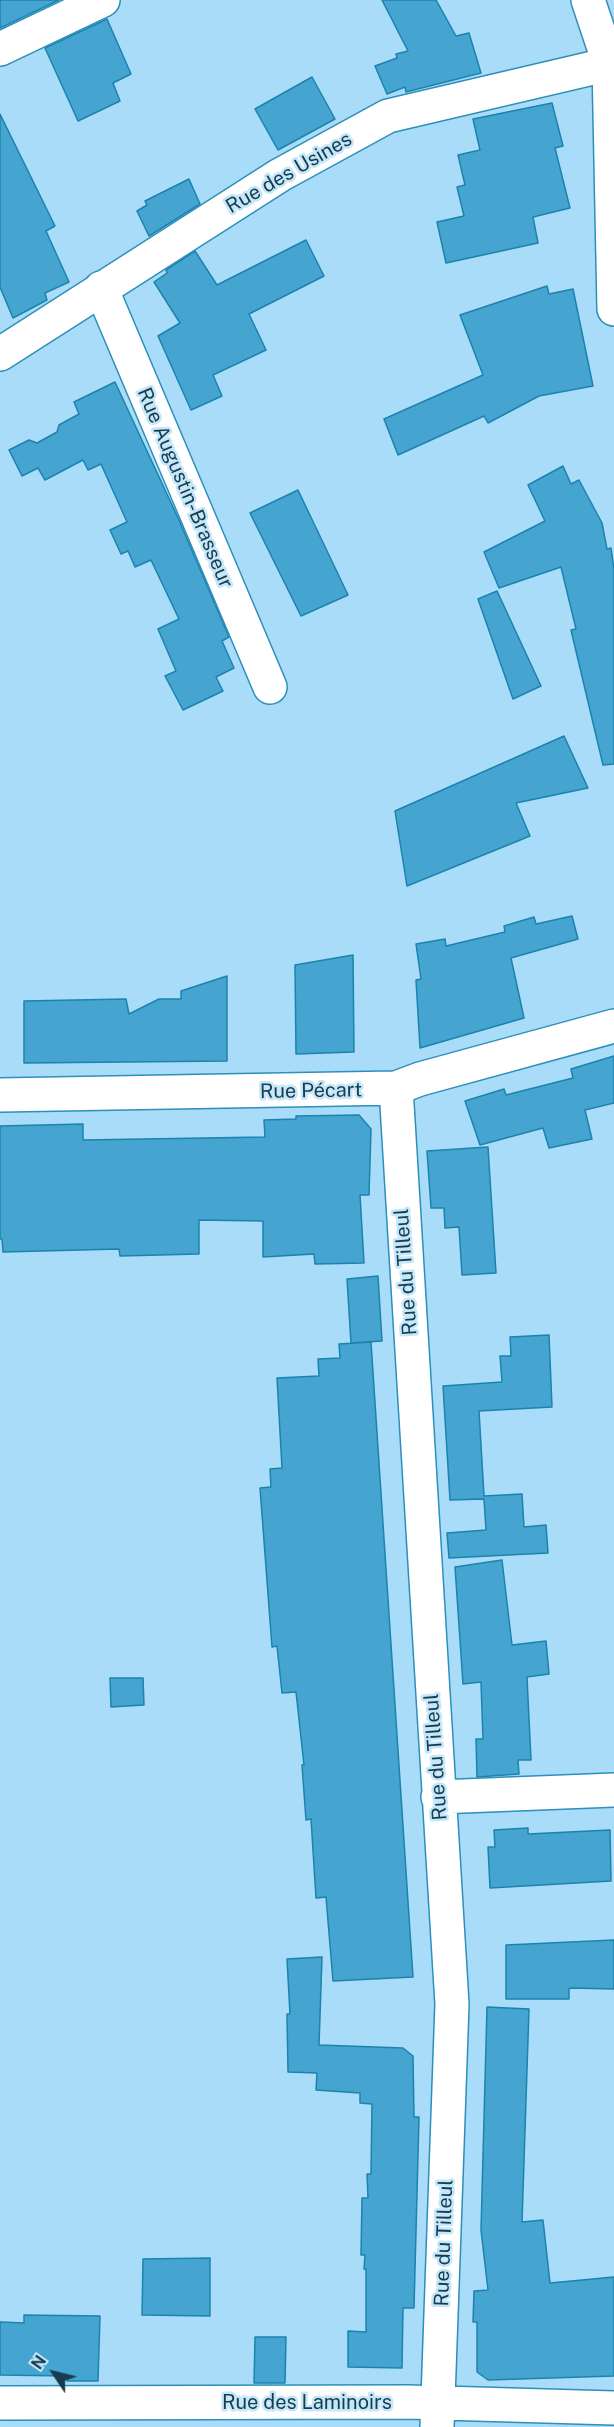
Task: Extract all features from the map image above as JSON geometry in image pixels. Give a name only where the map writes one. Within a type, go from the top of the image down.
[{"type":"street","points":[[0,49],[103,0]]},
{"type":"street","points":[[588,0],[612,63],[614,309]]},
{"type":"street","name":"Rue des Usines","points":[[0,354],[280,175],[388,116],[612,63]]},
{"type":"street","name":"Rue Augustin-Brasseur","points":[[101,288],[270,687]]},
{"type":"street","name":"Rue Pécart","points":[[0,1095],[396,1088],[420,1079],[614,1026]]},
{"type":"street","name":"Rue du Tilleul","points":[[396,1088],[452,2004],[437,2415]]},
{"type":"street","points":[[438,1797],[614,1790]]},
{"type":"street","name":"Rue des Laminoirs","points":[[0,2403],[437,2415],[614,2408]]},
{"type":"building","points":[[0,0],[59,0],[0,28]]},
{"type":"building","points":[[382,0],[436,0],[456,36],[469,33],[481,73],[406,92],[405,87],[387,94],[375,66],[397,58],[396,54],[408,51]]},
{"type":"building","points":[[107,19],[131,74],[113,83],[120,101],[78,121],[45,48]]},
{"type":"building","points":[[312,77],[335,119],[278,150],[255,109]]},
{"type":"building","points":[[552,103],[563,146],[555,148],[570,208],[533,217],[538,243],[446,263],[437,222],[464,216],[457,187],[465,185],[458,155],[480,150],[473,119]]},
{"type":"building","points":[[0,114],[55,226],[46,231],[69,282],[45,293],[47,300],[13,318],[0,287]]},
{"type":"building","points":[[189,179],[200,204],[149,236],[137,211],[147,205],[145,201]]},
{"type":"building","points":[[306,240],[324,276],[249,314],[266,350],[213,375],[222,396],[191,410],[158,336],[180,323],[154,282],[167,273],[166,270],[195,251],[217,285]]},
{"type":"building","points":[[547,286],[549,294],[573,289],[593,386],[539,396],[488,423],[484,416],[398,455],[384,419],[483,375],[460,315]]},
{"type":"building","points":[[115,382],[179,520],[229,637],[222,641],[234,668],[216,677],[223,691],[183,710],[165,676],[176,671],[158,629],[179,619],[151,560],[135,567],[128,551],[121,554],[110,530],[127,522],[101,464],[88,470],[83,460],[45,480],[38,468],[22,476],[9,450],[29,440],[37,443],[57,432],[59,425],[79,414],[74,402]]},
{"type":"building","points":[[563,466],[571,484],[579,480],[602,523],[607,549],[611,548],[614,569],[614,764],[603,765],[571,630],[576,629],[561,567],[499,588],[484,552],[545,521],[528,485]]},
{"type":"building","points":[[298,490],[348,595],[301,616],[250,513]]},
{"type":"building","points":[[497,591],[541,686],[513,699],[478,599]]},
{"type":"building","points":[[564,736],[588,788],[516,803],[530,836],[407,886],[395,811]]},
{"type":"building","points":[[572,916],[578,939],[511,958],[524,1018],[420,1048],[416,980],[421,979],[416,944],[445,939],[446,946],[505,932],[504,926],[534,917],[536,924]]},
{"type":"building","points":[[353,955],[354,1052],[296,1054],[295,965]]},
{"type":"building","points":[[227,976],[227,1061],[24,1063],[24,1001],[126,999],[129,1014],[159,999],[181,999],[181,991]]},
{"type":"building","points":[[614,1056],[614,1103],[585,1110],[592,1139],[549,1148],[543,1128],[480,1145],[465,1101],[504,1089],[506,1095],[573,1078],[571,1069]]},
{"type":"building","points":[[359,1115],[371,1129],[369,1195],[360,1195],[364,1263],[315,1264],[314,1254],[263,1257],[263,1221],[199,1220],[199,1254],[120,1256],[119,1249],[3,1252],[2,1239],[0,1239],[0,1126],[83,1124],[83,1140],[265,1137],[264,1120],[296,1119],[296,1116]]},
{"type":"building","points":[[488,1147],[496,1273],[462,1275],[459,1227],[445,1228],[444,1208],[431,1208],[427,1151]]},
{"type":"building","points":[[378,1276],[382,1341],[351,1343],[347,1279]]},
{"type":"building","points":[[549,1335],[552,1407],[479,1411],[484,1496],[522,1494],[524,1527],[546,1525],[548,1553],[449,1558],[447,1533],[486,1530],[484,1499],[450,1500],[443,1386],[502,1382],[500,1356],[511,1356],[510,1337]]},
{"type":"building","points":[[371,1342],[413,1977],[333,1981],[326,1897],[316,1898],[311,1819],[306,1820],[302,1765],[304,1765],[296,1692],[282,1693],[277,1646],[272,1647],[260,1488],[271,1487],[270,1469],[282,1468],[277,1378],[319,1376],[318,1359],[340,1358],[339,1344]]},
{"type":"building","points":[[502,1560],[512,1645],[546,1641],[549,1674],[527,1677],[531,1760],[518,1760],[519,1774],[477,1777],[476,1739],[483,1739],[481,1682],[463,1684],[455,1567]]},
{"type":"building","points":[[110,1678],[143,1678],[144,1705],[111,1707]]},
{"type":"building","points":[[528,1828],[528,1834],[610,1830],[611,1881],[490,1888],[488,1847],[495,1847],[494,1830]]},
{"type":"building","points":[[614,1940],[614,1989],[571,1988],[569,1999],[506,1999],[506,1945]]},
{"type":"building","points":[[322,1957],[319,2045],[403,2048],[413,2056],[414,2117],[419,2117],[414,2308],[403,2308],[402,2368],[348,2367],[348,2331],[366,2332],[366,2269],[364,2269],[365,2255],[361,2255],[362,2198],[368,2198],[367,2174],[371,2174],[372,2104],[360,2103],[360,2093],[316,2090],[317,2073],[288,2072],[287,2014],[290,2014],[287,1959]]},
{"type":"building","points":[[487,2007],[529,2009],[522,2222],[543,2220],[550,2283],[614,2277],[614,2376],[488,2380],[477,2372],[477,2322],[473,2322],[474,2291],[488,2290],[481,2230]]},
{"type":"building","points":[[210,2258],[210,2316],[142,2315],[143,2259]]},
{"type":"building","points":[[24,2315],[100,2316],[98,2381],[67,2381],[67,2376],[0,2375],[0,2322],[24,2323]]},
{"type":"building","points":[[255,2337],[286,2337],[285,2383],[254,2383]]}]
